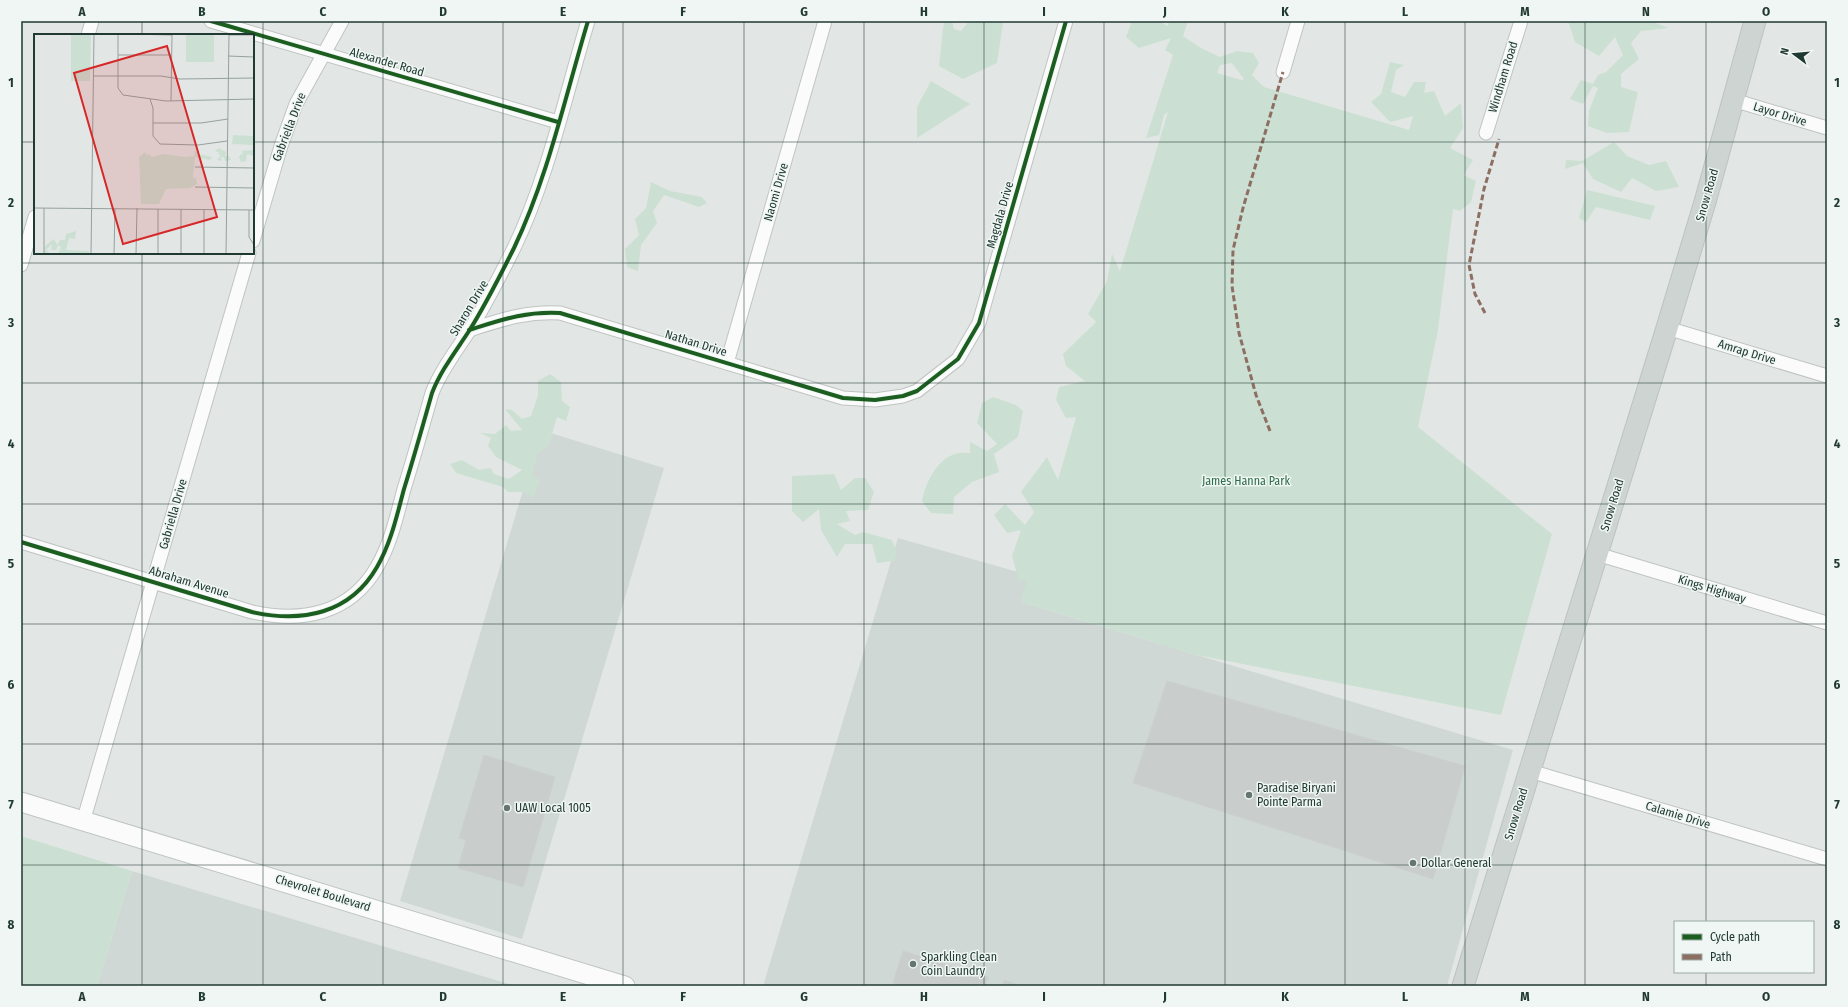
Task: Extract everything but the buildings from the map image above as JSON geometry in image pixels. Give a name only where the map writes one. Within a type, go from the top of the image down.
[{"type":"main road","name":"Snow Road","points":[[1467,985],[1530,771],[1705,202],[1755,21]]},
{"type":"main road","name":"Chevrolet Boulevard","points":[[21,802],[625,986]]},
{"type":"street","points":[[88,34],[92,21]]},
{"type":"street","name":"Alexander Road","points":[[211,21],[558,122]]},
{"type":"street","name":"Gabriella Drive","points":[[254,238],[281,146],[296,104],[342,21]]},
{"type":"street","name":"Sharon Drive","points":[[351,596],[371,576],[382,558],[391,537],[432,393],[440,374],[469,330],[491,292],[525,224],[558,122],[588,21]]},
{"type":"street","name":"Naomi Drive","points":[[727,363],[825,21]]},
{"type":"street","name":"Magdala Drive","points":[[917,391],[958,360],[979,323],[1066,21]]},
{"type":"street","points":[[1283,72],[1298,21]]},
{"type":"street","name":"Windham Road","points":[[1486,133],[1521,21]]},
{"type":"street","name":"Layor Drive","points":[[1733,100],[1827,128]]},
{"type":"street","points":[[21,265],[34,220]]},
{"type":"street","name":"Gabriella Drive","points":[[83,822],[249,254]]},
{"type":"street","name":"Nathan Drive","points":[[469,330],[509,317],[530,313],[560,313],[830,394],[859,400],[889,399],[917,391]]},
{"type":"street","name":"Amrap Drive","points":[[1667,328],[1827,376]]},
{"type":"street","name":"Abraham Avenue","points":[[21,542],[252,612],[274,616],[306,616],[326,610],[351,596]]},
{"type":"street","name":"Kings Highway","points":[[1597,554],[1827,623]]},
{"type":"street","name":"Calamie Drive","points":[[1530,771],[1827,860]]},
{"type":"shaded area","points":[[541,430],[664,468],[522,939],[400,901]]},
{"type":"shaded area","points":[[898,538],[1029,575],[1021,602],[1513,750],[1447,986],[763,986]]},
{"type":"shaded area","points":[[132,871],[359,939],[516,986],[97,986]]},
{"type":"green space","points":[[945,21],[952,21],[954,29],[961,31],[969,21],[998,21],[1003,23],[997,63],[963,79],[939,66]]},
{"type":"green space","name":"James Hanna Park","points":[[1132,21],[1158,21],[1168,26],[1169,21],[1188,21],[1183,36],[1201,48],[1220,57],[1237,51],[1253,53],[1259,63],[1252,75],[1264,87],[1409,130],[1413,116],[1390,122],[1371,102],[1381,94],[1390,62],[1404,65],[1396,70],[1391,92],[1405,97],[1414,82],[1426,82],[1424,93],[1434,91],[1445,116],[1461,103],[1463,128],[1450,148],[1473,160],[1464,175],[1476,181],[1471,202],[1460,211],[1453,209],[1438,330],[1418,427],[1552,534],[1501,715],[1197,655],[1021,602],[1027,580],[1019,581],[1012,556],[1021,530],[1007,533],[994,515],[1005,504],[1025,525],[1034,512],[1021,492],[1047,457],[1058,480],[1076,417],[1066,418],[1056,400],[1059,387],[1085,381],[1066,366],[1063,354],[1096,322],[1088,314],[1107,281],[1112,254],[1120,271],[1168,112],[1164,115],[1159,135],[1146,138],[1173,55],[1165,50],[1171,38],[1139,48],[1126,37]],"holes":[[[1232,63],[1244,79],[1242,80],[1217,73],[1220,65]]]},
{"type":"green space","points":[[1568,21],[1650,21],[1669,28],[1641,31],[1631,43],[1639,59],[1621,74],[1621,87],[1638,92],[1629,132],[1607,133],[1588,126],[1589,111],[1598,88],[1593,86],[1583,104],[1570,99],[1581,80],[1593,84],[1598,75],[1606,72],[1623,55],[1615,37],[1599,56],[1575,42]]},
{"type":"green space","points":[[931,81],[970,104],[917,138],[917,107]]},
{"type":"green space","points":[[1614,142],[1627,156],[1649,165],[1666,161],[1679,187],[1656,191],[1632,178],[1621,192],[1593,179],[1583,163],[1565,169],[1566,160],[1582,161]]},
{"type":"green space","points":[[651,182],[670,191],[702,197],[707,203],[699,207],[664,195],[653,211],[657,223],[641,245],[638,271],[627,267],[625,249],[639,235],[635,219],[646,208]]},
{"type":"green space","points":[[1587,190],[1655,206],[1650,220],[1596,207],[1586,222],[1579,218]]},
{"type":"green space","points":[[550,374],[561,382],[562,401],[570,407],[566,421],[557,417],[549,445],[537,454],[532,476],[540,480],[533,498],[525,492],[508,492],[503,487],[456,473],[450,464],[462,460],[479,470],[491,468],[494,474],[509,479],[522,470],[496,457],[488,446],[491,438],[480,433],[495,434],[506,425],[511,431],[522,430],[505,409],[512,410],[522,419],[531,416],[538,395],[538,381]]},
{"type":"green space","points":[[993,397],[1016,405],[1023,411],[1018,437],[994,454],[999,472],[972,482],[954,497],[953,514],[931,513],[922,501],[932,473],[942,461],[957,453],[970,453],[970,442],[987,451],[997,444],[977,423],[982,403]]},
{"type":"green space","points":[[834,474],[841,490],[855,478],[865,478],[874,492],[868,510],[846,511],[850,521],[837,524],[855,535],[863,532],[892,540],[897,553],[894,561],[877,563],[872,544],[845,544],[837,557],[821,530],[819,509],[803,522],[792,511],[792,476]]},
{"type":"green space","points":[[21,836],[132,871],[97,986],[21,986]]},
{"type":"marked path","points":[[1270,431],[1256,395],[1239,333],[1232,286],[1233,250],[1243,208],[1283,72]]},
{"type":"marked path","points":[[1485,313],[1475,294],[1469,265],[1484,189],[1499,139]]},
{"type":"cycle path","points":[[211,21],[558,122]]},
{"type":"cycle path","points":[[21,542],[252,612],[271,615],[306,615],[339,605],[353,595],[366,583],[377,567],[390,539],[432,393],[444,369],[487,300],[526,221],[537,193],[555,136],[588,21]]},
{"type":"cycle path","points":[[469,330],[525,315],[536,313],[560,313],[843,398],[875,400],[903,396],[917,391],[958,359],[979,323],[1066,21]]},
{"type":"place","name":"Paradise Biryani Pointe Parma","points":[[1249,795]]},
{"type":"place","name":"UAW Local 1005","points":[[507,808]]},
{"type":"place","name":"Dollar General","points":[[1413,863]]},
{"type":"place","name":"Sparkling Clean Coin Laundry","points":[[913,964]]}]
